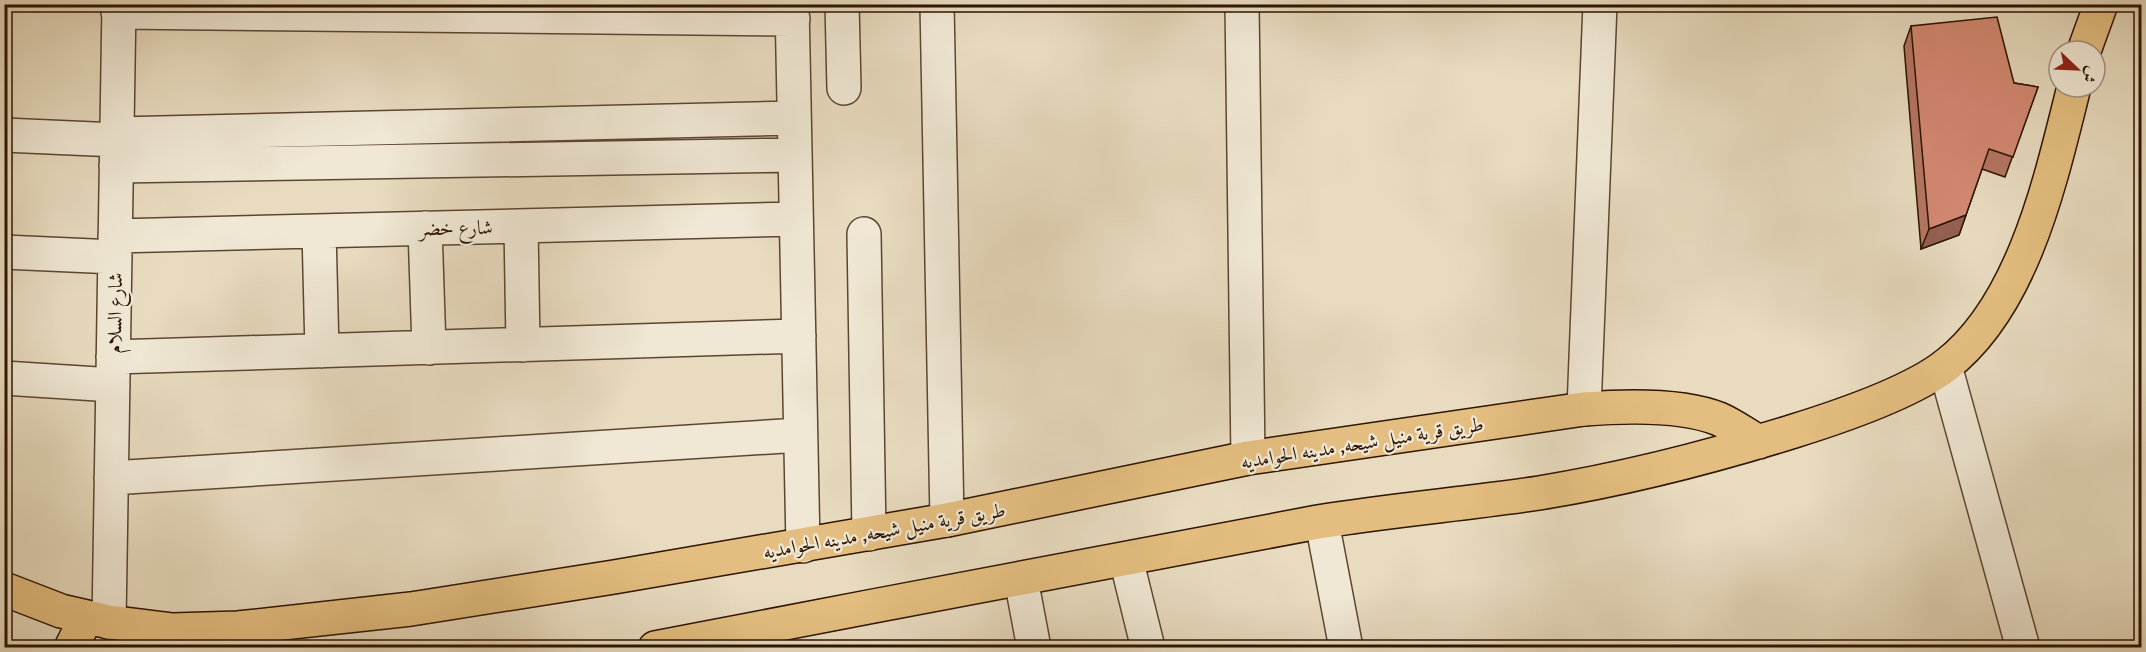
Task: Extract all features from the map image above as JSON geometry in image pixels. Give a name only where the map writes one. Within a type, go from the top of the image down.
[{"type":"main road","points":[[2088,39],[2101,4]]},
{"type":"main road","points":[[655,648],[1322,522],[1540,492],[1701,459],[1827,421],[1890,396],[1945,366],[1980,331],[2011,282],[2038,222],[2071,99]]},
{"type":"main road","name":"طريق قرية منيل شيحه, مدينه الحوامديه","points":[[4,589],[97,620],[173,630],[238,628],[411,609],[803,546],[947,520],[1248,458],[1584,409],[1627,406],[1718,418],[1759,442]]},
{"type":"main road","points":[[71,648],[97,620]]},
{"type":"street","points":[[842,4],[844,88]]},
{"type":"street","points":[[937,4],[947,520]]},
{"type":"street","points":[[1242,4],[1248,458]]},
{"type":"street","points":[[1584,409],[1600,4]]},
{"type":"street","points":[[118,8],[792,12],[803,546]]},
{"type":"street","name":"شارع السلام","points":[[97,620],[111,478],[118,8]]},
{"type":"street","points":[[117,147],[794,118]]},
{"type":"street","points":[[4,135],[117,147],[795,155]]},
{"type":"street","name":"شارع خضر","points":[[4,252],[115,247],[319,231],[796,219]]},
{"type":"street","points":[[521,226],[523,345]]},
{"type":"street","points":[[425,228],[429,348]]},
{"type":"street","points":[[319,231],[322,351]]},
{"type":"street","points":[[864,234],[870,534]]},
{"type":"street","points":[[4,378],[113,371],[322,351],[799,336]]},
{"type":"street","points":[[1945,366],[2023,648]]},
{"type":"street","points":[[111,478],[800,435]]},
{"type":"street","points":[[1322,522],[1346,648]]},
{"type":"street","points":[[1126,559],[1148,648]]},
{"type":"street","points":[[1021,579],[1034,648]]},
{"type":"building","points":[[1997,17],[2014,83],[2038,87],[2013,157],[1989,149],[1966,215],[1929,229],[1911,26]]}]
